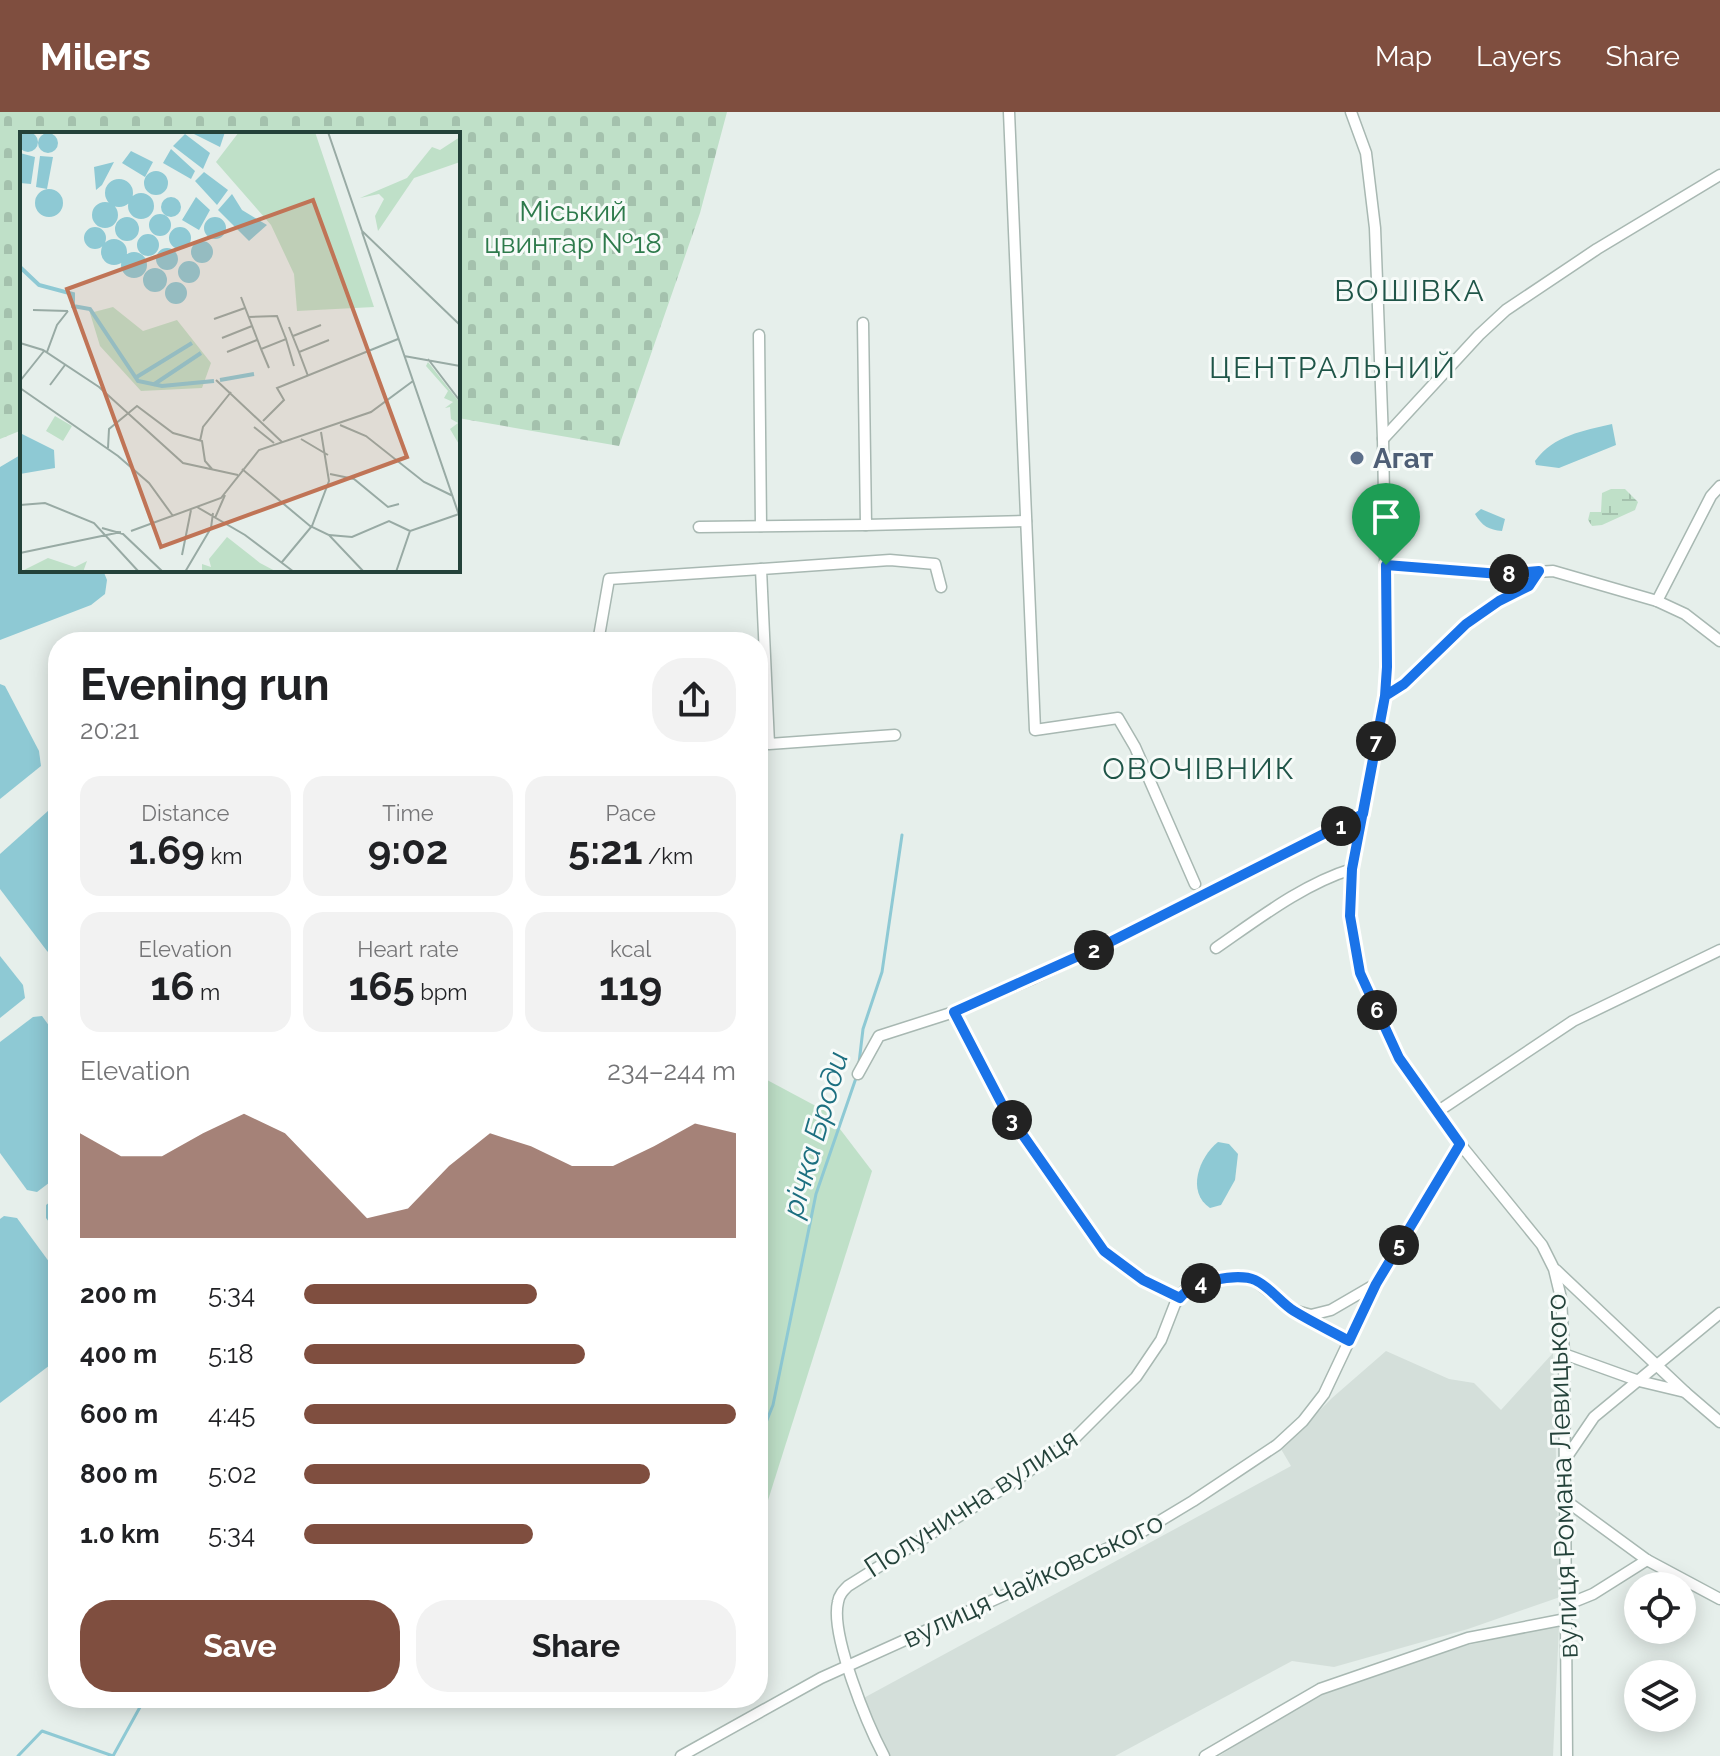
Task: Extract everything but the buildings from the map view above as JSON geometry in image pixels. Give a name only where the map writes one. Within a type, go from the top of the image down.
[{"type":"street","points":[[1009,112],[1035,730],[1118,718],[1135,747],[1195,884]]},
{"type":"street","name":"вулиця Романа Левицького","points":[[1351,112],[1366,153],[1371,186],[1383,439],[1387,667],[1385,696],[1352,869],[1350,916],[1360,973],[1399,1058],[1460,1144],[1542,1245],[1554,1269],[1561,1298],[1564,1354],[1567,1756]]},
{"type":"street","points":[[1383,439],[1506,310],[1597,249],[1720,175]]},
{"type":"street","points":[[863,323],[866,525]]},
{"type":"street","points":[[759,335],[761,526]]},
{"type":"street","points":[[1657,601],[1711,496],[1720,486]]},
{"type":"street","points":[[699,527],[1026,521]]},
{"type":"street","points":[[600,632],[609,579],[890,560],[935,564],[941,587]]},
{"type":"street","points":[[1386,565],[1500,574],[1553,571],[1657,601],[1685,614],[1720,641]]},
{"type":"street","points":[[761,569],[762,632]]},
{"type":"street","points":[[1385,696],[1404,684],[1466,624],[1499,601],[1529,586],[1539,571]]},
{"type":"street","points":[[768,744],[895,735]]},
{"type":"street","points":[[858,1074],[879,1036],[954,1012],[1112,941],[1363,814]]},
{"type":"street","points":[[1216,948],[1332,875],[1352,869]]},
{"type":"street","points":[[1437,1112],[1573,1021],[1720,950]]},
{"type":"street","points":[[954,1012],[1004,1108],[1104,1251],[1143,1280],[1180,1298],[1185,1290],[1200,1283],[1240,1276],[1253,1279],[1293,1310],[1349,1341]]},
{"type":"street","name":"вулиця Чайковського","points":[[768,1707],[849,1665],[1117,1546],[1267,1452],[1303,1421],[1324,1394],[1376,1284],[1460,1144]]},
{"type":"street","points":[[1554,1269],[1720,1422]]},
{"type":"street","points":[[1293,1310],[1311,1315],[1331,1310],[1376,1284]]},
{"type":"street","name":"Полунична вулиця","points":[[884,1756],[867,1719],[840,1635],[838,1601],[844,1589],[864,1573],[1015,1481],[1074,1439],[1136,1377],[1161,1340],[1180,1298]]},
{"type":"street","points":[[1564,1461],[1594,1417],[1720,1313]]},
{"type":"street","points":[[1564,1354],[1639,1381],[1685,1392]]},
{"type":"street","points":[[1565,1500],[1647,1560],[1720,1599]]},
{"type":"street","points":[[1566,1605],[1593,1594],[1647,1560]]},
{"type":"street","points":[[1205,1756],[1320,1689],[1468,1638],[1566,1619]]},
{"type":"street","name":"вулиця Чайковського","points":[[681,1756],[766,1708]]},
{"type":"shaded area","points":[[1386,1351],[1449,1379],[1474,1383],[1501,1410],[1553,1353],[1560,1597],[1468,1629],[1334,1667],[1292,1661],[1115,1756],[889,1756],[860,1700],[1291,1466],[1281,1449],[1332,1398]]},
{"type":"shaded area","points":[[1559,1626],[1553,1756],[1219,1756],[1320,1692],[1468,1645]]},
{"type":"green space","name":"Міський цвинтар №18","points":[[0,112],[727,112],[700,213],[619,446],[460,418],[460,132],[20,132],[20,431],[0,439]]},
{"type":"green space","points":[[1625,489],[1638,502],[1635,510],[1602,525],[1592,526],[1588,520],[1590,512],[1601,512],[1602,493]]},
{"type":"green space","points":[[768,1080],[827,1112],[872,1171],[768,1500]]},
{"type":"water","points":[[1612,424],[1616,445],[1559,468],[1536,465],[1535,461],[1543,452],[1560,440]]},
{"type":"water","points":[[20,455],[20,572],[104,572],[107,580],[105,594],[91,605],[0,640],[0,467]]},
{"type":"water","points":[[1481,509],[1505,519],[1502,531],[1480,522],[1475,514]]},
{"type":"water","points":[[0,684],[5,686],[39,751],[41,766],[0,799]]},
{"type":"water","points":[[48,811],[48,952],[0,889],[0,854]]},
{"type":"water","points":[[0,956],[23,985],[25,998],[0,1018]]},
{"type":"water","points":[[42,1016],[48,1024],[48,1184],[37,1192],[27,1190],[0,1153],[0,1042],[33,1017]]},
{"type":"water","points":[[1218,1142],[1229,1144],[1238,1154],[1235,1180],[1221,1205],[1210,1208],[1198,1193],[1198,1175],[1205,1156]]},
{"type":"water","points":[[4,1216],[17,1218],[48,1260],[48,1367],[0,1403],[0,1219]]},
{"type":"waterway","name":"річка Броди","points":[[859,1063],[863,1029],[882,972],[902,835]]},
{"type":"waterway","name":"річка Броди","points":[[768,1417],[816,1194],[856,1078]]},
{"type":"waterway","name":"річка Броди","points":[[18,1756],[42,1731],[113,1756],[139,1708]]},
{"type":"place","name":"Агат","points":[[1357,458]]},
{"type":"district","name":"ВОШІВКА","points":[[1410,290]]},
{"type":"district","name":"ЦЕНТРАЛЬНИЙ","points":[[1333,367]]},
{"type":"district","name":"ОВОЧІВНИК","points":[[1199,768]]},
{"type":"route","points":[[1386,565],[1385,696],[1363,814],[1314,840],[1112,941],[954,1012],[1004,1108],[1104,1251],[1143,1280],[1180,1298],[1185,1290],[1200,1283],[1240,1276],[1253,1279],[1293,1310],[1349,1341],[1376,1284],[1460,1144],[1399,1058],[1360,973],[1350,916],[1352,869],[1385,696],[1412,677],[1466,624],[1499,601],[1529,586],[1539,571],[1500,574],[1386,565]]}]
